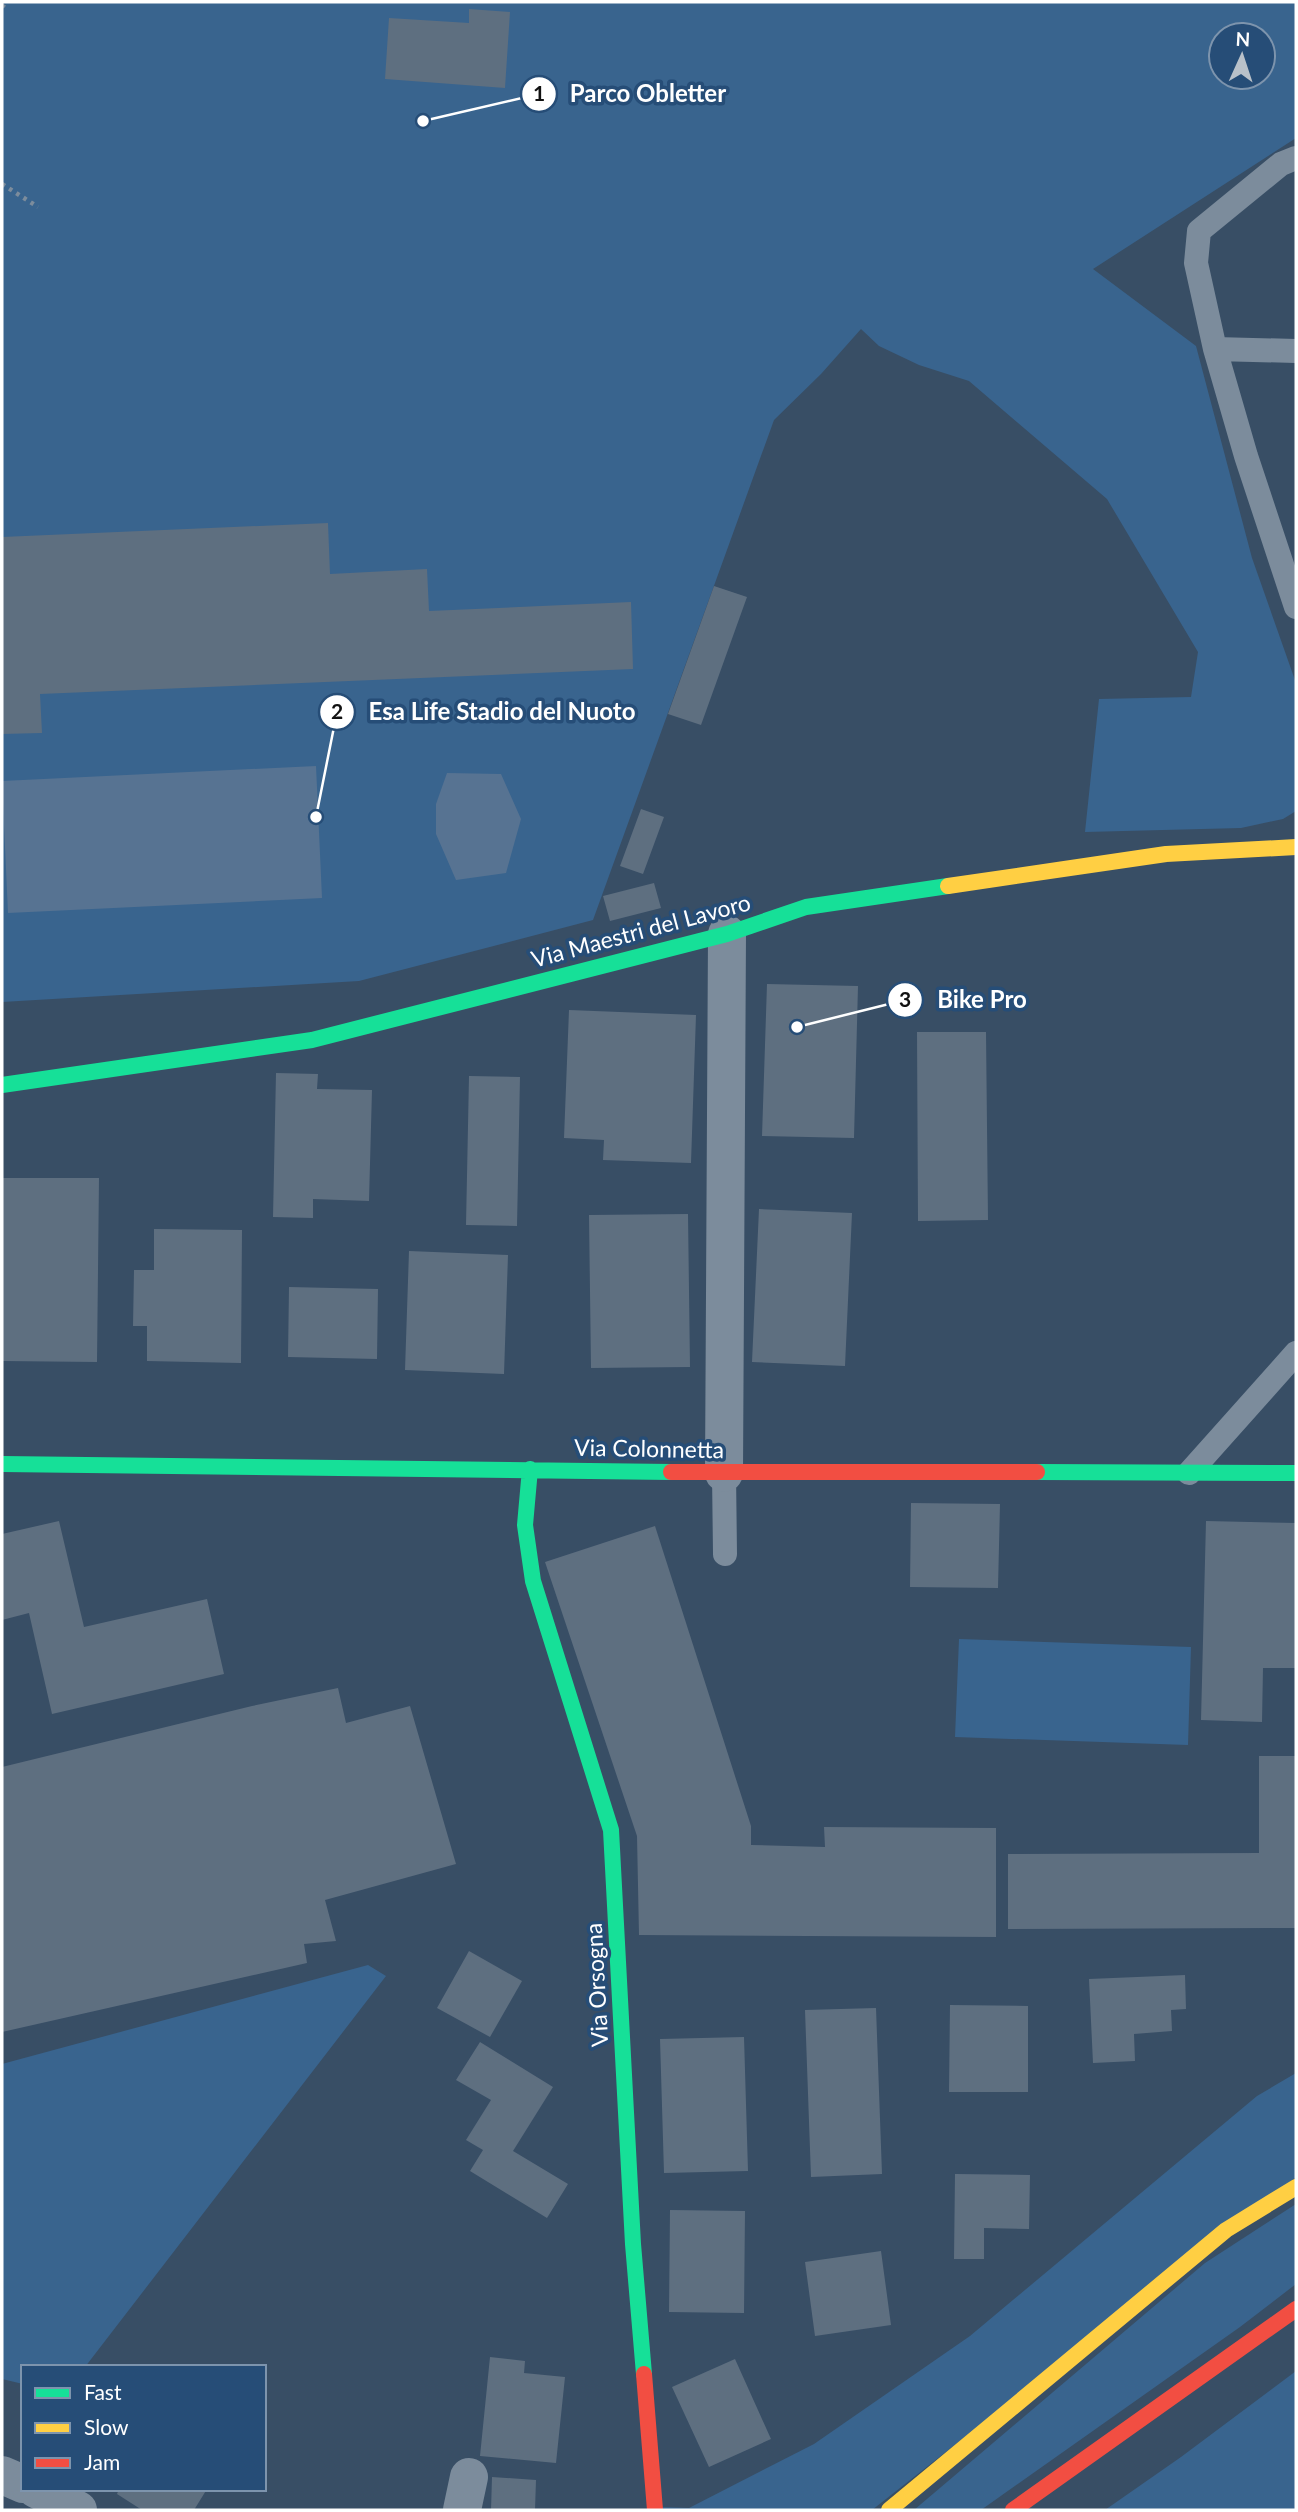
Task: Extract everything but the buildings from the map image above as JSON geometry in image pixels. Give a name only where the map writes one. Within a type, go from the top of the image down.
[{"type":"main road","name":"Via Maestri del Lavoro","points":[[2,1085],[312,1040],[727,934],[806,907],[1166,854],[1296,847]]},
{"type":"main road","name":"Via Colonnetta","points":[[2,1464],[724,1473],[1296,1473]]},
{"type":"main road","name":"Via Orsogna","points":[[530,1469],[525,1525],[533,1581],[611,1830],[633,2244],[655,2510]]},
{"type":"main road","points":[[890,2510],[1226,2230],[1296,2187]]},
{"type":"main road","points":[[1013,2510],[1296,2309]]},
{"type":"street","points":[[724,1473],[727,934]]},
{"type":"street","points":[[2,2475],[21,2483]]},
{"type":"street","points":[[40,2491],[78,2510]]},
{"type":"lane","points":[[1296,158],[1282,164],[1199,231],[1196,263],[1215,349],[1246,456],[1296,607]]},
{"type":"lane","points":[[1215,349],[1296,351]]},
{"type":"lane","points":[[1189,1472],[1296,1353]]},
{"type":"lane","points":[[724,1473],[725,1553]]},
{"type":"path","points":[[2,7],[6,2]]},
{"type":"path","points":[[2,184],[38,206]]},
{"type":"shaded area","points":[[2,2],[1296,2],[1296,138],[1093,269],[1196,346],[1252,558],[1296,683],[1296,811],[1283,819],[1241,828],[1085,832],[1099,699],[1191,697],[1198,652],[1107,499],[969,381],[919,365],[879,346],[861,329],[821,374],[774,420],[593,920],[359,981],[2,1002]]},
{"type":"shaded area","points":[[316,766],[322,898],[8,913],[2,781]]},
{"type":"shaded area","points":[[447,773],[501,774],[521,819],[506,873],[456,880],[436,834],[436,804]]},
{"type":"shaded area","points":[[959,1639],[1191,1647],[1188,1745],[955,1737]]},
{"type":"shaded area","points":[[368,1965],[386,1976],[87,2365],[21,2365],[21,2384],[2,2379],[2,2064]]},
{"type":"shaded area","points":[[1296,2073],[1296,2177],[872,2510],[649,2510],[659,2507],[689,2508],[814,2444],[970,2336],[1257,2096]]},
{"type":"shaded area","points":[[1296,2204],[1296,2284],[1240,2327],[981,2510],[914,2510],[1205,2263]]},
{"type":"shaded area","points":[[1296,2371],[1296,2510],[1105,2510],[1181,2457]]},
{"type":"traffic: fast","points":[[2,1085],[312,1040],[727,934],[806,907],[948,886]]},
{"type":"traffic: fast","points":[[2,1464],[671,1472]]},
{"type":"traffic: fast","points":[[530,1469],[525,1525],[533,1581],[611,1830],[633,2244],[644,2374]]},
{"type":"traffic: fast","points":[[1037,1472],[1296,1473]]},
{"type":"traffic: slow","points":[[948,886],[1166,854],[1296,847]]},
{"type":"traffic: slow","points":[[889,2510],[1226,2230],[1296,2187]]},
{"type":"traffic: jam","points":[[671,1472],[1037,1472]]},
{"type":"traffic: jam","points":[[1013,2510],[1296,2309]]},
{"type":"traffic: jam","points":[[644,2374],[655,2510]]},
{"type":"place","name":"Parco Obletter","points":[[423,121]]},
{"type":"place","name":"Esa Life Stadio del Nuoto","points":[[316,817]]},
{"type":"place","name":"Bike Pro","points":[[797,1027]]}]
